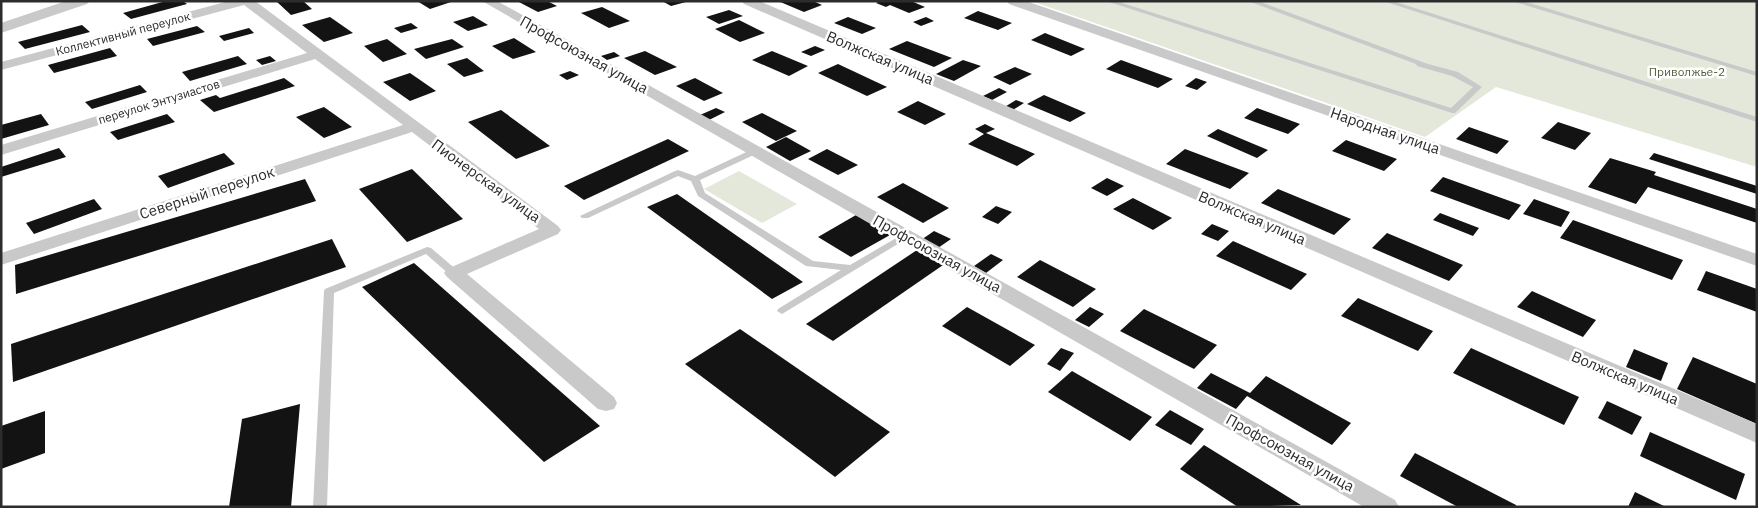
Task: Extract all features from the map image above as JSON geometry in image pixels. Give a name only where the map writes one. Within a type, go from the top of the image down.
[{"type":"street","points":[[1,28],[82,1]]},
{"type":"street","name":"Пионерская улица","points":[[246,1],[552,230],[454,273]]},
{"type":"street","name":"Коллективный переулок","points":[[1,66],[246,1]]},
{"type":"street","name":"Профсоюзная улица","points":[[488,1],[1386,507]]},
{"type":"street","name":"Волжская улица","points":[[748,1],[1757,434]]},
{"type":"street","name":"Народная улица","points":[[1013,1],[1757,260]]},
{"type":"street","name":"переулок Энтузиастов","points":[[1,150],[318,54]]},
{"type":"street","name":"Северный переулок","points":[[1,259],[412,127]]},
{"type":"street","points":[[454,273],[606,403]]},
{"type":"lane","points":[[1109,1],[1452,111],[1478,87],[1456,74],[1420,64],[1424,64],[1251,1]]},
{"type":"lane","points":[[1386,1],[1757,120]]},
{"type":"lane","points":[[1515,1],[1757,74]]},
{"type":"lane","points":[[585,216],[678,173],[695,179],[755,151]]},
{"type":"lane","points":[[695,179],[701,194],[810,264],[852,268]]},
{"type":"lane","points":[[782,311],[906,236]]},
{"type":"lane","points":[[320,507],[329,291],[427,250],[454,273]]},
{"type":"green space","name":"Приволжье-2","points":[[1031,1],[1757,1],[1757,167],[1496,87],[1425,137]]},
{"type":"green space","points":[[739,171],[797,204],[762,223],[704,189]]},
{"type":"building","points":[[166,1],[183,1],[187,4],[131,19],[123,13]]},
{"type":"building","points":[[276,1],[303,1],[312,9],[291,15]]},
{"type":"building","points":[[417,1],[449,1],[451,2],[430,9]]},
{"type":"building","points":[[517,1],[547,1],[557,6],[538,12]]},
{"type":"building","points":[[662,1],[685,1],[686,2],[671,6]]},
{"type":"building","points":[[778,1],[813,1],[822,5],[804,12]]},
{"type":"building","points":[[880,1],[911,1],[925,7],[909,13],[890,5],[886,7],[876,3]]},
{"type":"building","points":[[602,7],[630,21],[609,28],[581,13]]},
{"type":"building","points":[[729,10],[743,16],[719,24],[706,17]]},
{"type":"building","points":[[978,11],[1012,23],[998,30],[964,18]]},
{"type":"building","points":[[473,16],[488,25],[468,31],[453,22]]},
{"type":"building","points":[[330,17],[353,33],[324,42],[302,25]]},
{"type":"building","points":[[848,17],[876,28],[862,34],[834,23]]},
{"type":"building","points":[[926,17],[934,21],[921,26],[913,22]]},
{"type":"building","points":[[739,20],[765,33],[740,42],[715,29]]},
{"type":"building","points":[[411,23],[418,28],[401,33],[394,28]]},
{"type":"building","points":[[82,25],[90,32],[25,49],[18,42]]},
{"type":"building","points":[[197,26],[205,32],[153,46],[147,39]]},
{"type":"building","points":[[249,28],[254,33],[224,41],[219,36]]},
{"type":"building","points":[[1045,33],[1085,49],[1071,56],[1031,40]]},
{"type":"building","points":[[514,38],[536,52],[513,59],[492,46]]},
{"type":"building","points":[[387,39],[407,54],[383,62],[364,46]]},
{"type":"building","points":[[452,39],[464,47],[426,59],[414,49]]},
{"type":"building","points":[[907,41],[952,58],[934,67],[889,49]]},
{"type":"building","points":[[815,46],[825,50],[811,56],[801,52]]},
{"type":"building","points":[[110,48],[117,56],[54,73],[48,65]]},
{"type":"building","points":[[645,51],[677,67],[655,75],[624,58]]},
{"type":"building","points":[[772,51],[808,66],[789,76],[752,60]]},
{"type":"building","points":[[614,52],[620,56],[607,60],[601,56]]},
{"type":"building","points":[[238,56],[247,64],[190,81],[182,72]]},
{"type":"building","points":[[270,56],[276,61],[262,65],[256,60]]},
{"type":"building","points":[[467,58],[484,71],[464,77],[447,64]]},
{"type":"building","points":[[963,60],[981,66],[954,81],[936,74]]},
{"type":"building","points":[[1121,60],[1173,79],[1158,88],[1106,69]]},
{"type":"building","points":[[838,64],[887,87],[867,96],[818,73]]},
{"type":"building","points":[[1015,67],[1032,74],[1010,85],[993,77]]},
{"type":"building","points":[[570,71],[579,75],[567,80],[559,75]]},
{"type":"building","points":[[410,73],[436,91],[410,101],[383,82]]},
{"type":"building","points":[[284,78],[295,86],[214,112],[200,100],[216,95],[220,98]]},
{"type":"building","points":[[695,78],[723,93],[704,101],[676,86]]},
{"type":"building","points":[[1196,78],[1207,82],[1197,90],[1185,86]]},
{"type":"building","points":[[140,85],[147,92],[92,109],[85,102]]},
{"type":"building","points":[[999,88],[1007,92],[992,100],[983,96]]},
{"type":"building","points":[[1044,95],[1086,113],[1070,122],[1027,104]]},
{"type":"building","points":[[1016,100],[1024,103],[1011,111],[1003,108]]},
{"type":"building","points":[[918,101],[946,114],[925,125],[897,112]]},
{"type":"building","points":[[324,107],[352,127],[324,138],[296,117]]},
{"type":"building","points":[[716,108],[725,112],[709,120],[700,115]]},
{"type":"building","points":[[1257,108],[1300,124],[1288,134],[1244,118]]},
{"type":"building","points":[[501,110],[550,146],[516,159],[468,122]]},
{"type":"building","points":[[762,113],[797,131],[776,141],[742,122]]},
{"type":"building","points":[[41,114],[49,125],[1,139],[1,125]]},
{"type":"building","points":[[167,114],[175,122],[118,140],[110,132]]},
{"type":"building","points":[[1558,122],[1591,133],[1575,150],[1541,138]]},
{"type":"building","points":[[985,124],[995,129],[986,133],[1035,154],[1017,166],[968,144],[984,134],[975,129]]},
{"type":"building","points":[[1469,127],[1509,141],[1497,154],[1456,139]]},
{"type":"building","points":[[1218,129],[1268,150],[1257,158],[1207,136]]},
{"type":"building","points":[[786,137],[811,151],[790,161],[766,147]]},
{"type":"building","points":[[668,139],[689,151],[584,200],[564,186]]},
{"type":"building","points":[[1346,140],[1397,159],[1384,171],[1332,151]]},
{"type":"building","points":[[59,148],[66,157],[1,177],[1,167]]},
{"type":"building","points":[[827,149],[858,165],[838,175],[808,159]]},
{"type":"building","points":[[1185,149],[1249,173],[1230,189],[1166,164]]},
{"type":"building","points":[[224,153],[235,164],[168,188],[158,176]]},
{"type":"building","points":[[1654,153],[1757,186],[1757,194],[1649,159]]},
{"type":"building","points":[[1610,158],[1656,172],[1654,175],[1757,209],[1757,223],[1648,187],[1636,204],[1588,187]]},
{"type":"building","points":[[412,169],[463,219],[407,242],[359,189]]},
{"type":"building","points":[[1443,177],[1521,205],[1509,220],[1430,191]]},
{"type":"building","points":[[1107,178],[1124,186],[1107,196],[1091,188]]},
{"type":"building","points":[[305,179],[316,201],[16,294],[15,265]]},
{"type":"building","points":[[903,183],[949,208],[923,223],[877,197]]},
{"type":"building","points":[[1278,189],[1351,219],[1334,235],[1261,203]]},
{"type":"building","points":[[677,194],[803,282],[772,299],[647,207]]},
{"type":"building","points":[[1133,198],[1172,218],[1153,230],[1113,209]]},
{"type":"building","points":[[94,199],[102,209],[34,234],[26,223]]},
{"type":"building","points":[[1534,199],[1570,212],[1561,227],[1523,214]]},
{"type":"building","points":[[996,206],[1012,212],[998,224],[982,217]]},
{"type":"building","points":[[1440,213],[1479,228],[1473,236],[1433,220]]},
{"type":"building","points":[[856,215],[890,235],[851,257],[818,237]]},
{"type":"building","points":[[1573,220],[1683,260],[1672,280],[1560,238]]},
{"type":"building","points":[[1212,224],[1229,231],[1218,241],[1201,234]]},
{"type":"building","points":[[934,231],[951,239],[938,248],[921,240]]},
{"type":"building","points":[[1387,233],[1463,265],[1449,281],[1372,248]]},
{"type":"building","points":[[332,239],[346,267],[13,382],[11,344]]},
{"type":"building","points":[[1233,241],[1307,274],[1291,290],[1216,256]]},
{"type":"building","points":[[920,248],[946,263],[833,341],[806,324]]},
{"type":"building","points":[[991,254],[1003,260],[986,273],[974,266]]},
{"type":"building","points":[[1040,260],[1096,289],[1073,307],[1017,277]]},
{"type":"building","points":[[414,263],[600,426],[544,462],[362,287]]},
{"type":"building","points":[[1706,271],[1757,289],[1757,312],[1697,290]]},
{"type":"building","points":[[1532,291],[1596,320],[1583,337],[1517,307]]},
{"type":"building","points":[[1358,298],[1433,331],[1418,351],[1341,316]]},
{"type":"building","points":[[967,307],[1035,345],[1010,366],[942,326]]},
{"type":"building","points":[[1090,307],[1104,314],[1089,327],[1075,320]]},
{"type":"building","points":[[1144,309],[1217,345],[1194,369],[1120,331]]},
{"type":"building","points":[[740,329],[890,432],[835,477],[685,364]]},
{"type":"building","points":[[1061,348],[1074,353],[1060,371],[1047,364]]},
{"type":"building","points":[[1471,348],[1579,397],[1564,425],[1453,373]]},
{"type":"building","points":[[1634,349],[1668,363],[1661,381],[1626,367]]},
{"type":"building","points":[[1693,357],[1757,384],[1757,424],[1677,389]]},
{"type":"building","points":[[1072,371],[1152,417],[1130,441],[1048,392]]},
{"type":"building","points":[[1211,373],[1250,393],[1266,376],[1351,423],[1332,445],[1247,396],[1236,409],[1197,388]]},
{"type":"building","points":[[1607,401],[1642,417],[1632,435],[1598,418]]},
{"type":"building","points":[[300,404],[291,507],[229,507],[242,419]]},
{"type":"building","points":[[1170,410],[1204,429],[1191,445],[1155,425]]},
{"type":"building","points":[[45,411],[45,453],[1,469],[1,426]]},
{"type":"building","points":[[1650,432],[1745,474],[1736,500],[1640,456]]},
{"type":"building","points":[[1204,445],[1301,505],[1238,507],[1180,469]]},
{"type":"building","points":[[1415,453],[1516,505],[1516,507],[1458,507],[1400,476]]},
{"type":"building","points":[[1635,492],[1666,507],[1628,507]]}]
